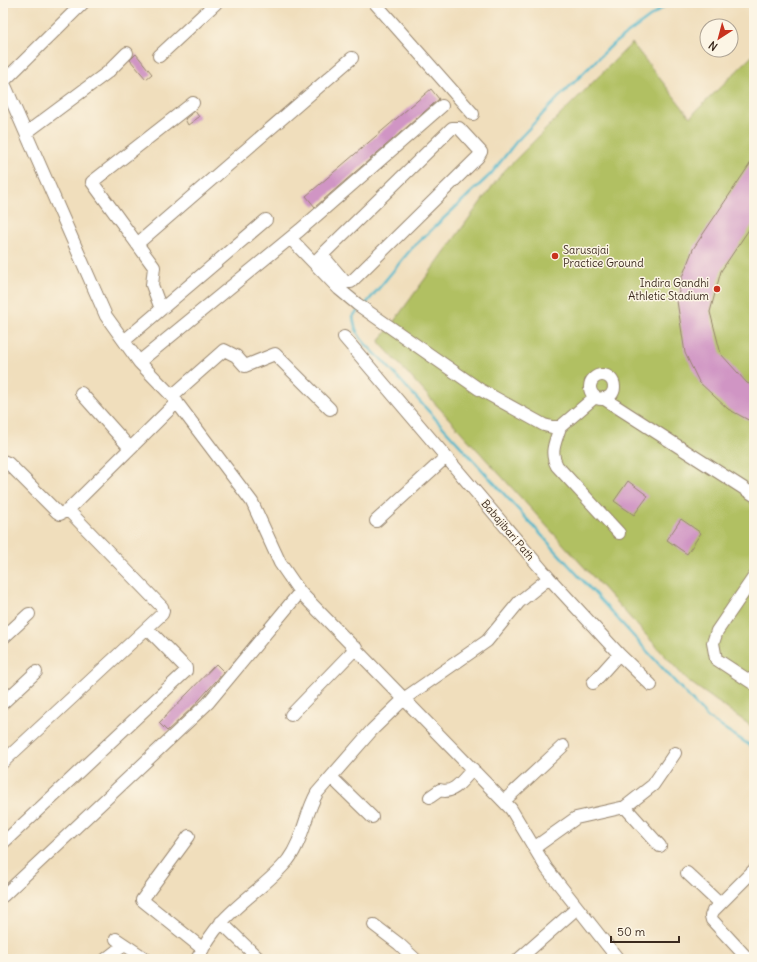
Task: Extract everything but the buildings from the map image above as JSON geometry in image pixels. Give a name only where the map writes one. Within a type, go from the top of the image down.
[{"type":"street","points":[[83,3],[3,82],[106,316],[139,362],[175,399],[252,502],[280,563],[300,592],[511,808],[546,869],[576,909],[618,959]]},
{"type":"street","points":[[158,56],[216,3]]},
{"type":"street","points":[[375,3],[473,114]]},
{"type":"street","points":[[26,133],[108,72],[127,53]]},
{"type":"street","points":[[137,244],[352,58]]},
{"type":"street","points":[[161,309],[152,285],[154,267],[92,182],[193,103]]},
{"type":"street","points":[[139,362],[290,238],[442,106]]},
{"type":"street","points":[[290,238],[345,282],[351,282],[478,158],[481,152],[459,128],[452,128],[318,259]]},
{"type":"street","points":[[124,341],[266,220]]},
{"type":"street","points":[[318,259],[339,289],[362,308],[480,389],[544,425],[560,427]]},
{"type":"street","name":"Babajibari Path","points":[[344,337],[549,578],[619,654],[651,685]]},
{"type":"street","points":[[3,461],[8,463],[57,512],[60,514],[68,510],[224,350],[236,356],[245,366],[275,354],[330,409]]},
{"type":"street","points":[[81,393],[130,448]]},
{"type":"street","points":[[619,533],[555,462],[552,451],[560,427],[599,398],[754,495]]},
{"type":"street","points":[[376,522],[446,457]]},
{"type":"street","points":[[3,762],[162,614],[163,611],[162,607],[68,510]]},
{"type":"street","points":[[754,577],[717,631],[713,643],[716,659],[754,684]]},
{"type":"street","points":[[189,836],[142,900],[200,954],[221,922],[287,861],[298,844],[312,802],[317,793],[372,730],[405,698],[487,641],[519,602],[549,578]]},
{"type":"street","points":[[3,896],[208,703],[300,592]]},
{"type":"street","points":[[3,638],[29,614]]},
{"type":"street","points":[[3,843],[186,671],[186,668],[147,628]]},
{"type":"street","points":[[291,715],[356,648]]},
{"type":"street","points":[[593,683],[619,654]]},
{"type":"street","points":[[3,703],[36,672]]},
{"type":"street","points":[[504,801],[563,746]]},
{"type":"street","points":[[534,848],[576,818],[625,807],[653,785],[675,753]]},
{"type":"street","points":[[430,797],[440,790],[445,792],[453,789],[473,769]]},
{"type":"street","points":[[331,777],[372,817]]},
{"type":"street","points":[[625,807],[660,846]]},
{"type":"street","points":[[748,959],[712,920],[711,916],[713,911],[754,870]]},
{"type":"street","points":[[688,873],[720,904]]},
{"type":"street","points":[[519,959],[576,909]]},
{"type":"street","points":[[221,922],[260,959]]},
{"type":"street","points":[[374,924],[415,959]]},
{"type":"street","points":[[106,959],[120,942],[146,959]]},
{"type":"green space","points":[[632,43],[690,117],[754,54],[754,728],[687,680],[379,342],[502,173]]},
{"type":"waterway","points":[[365,305],[412,248],[491,174],[516,142],[560,96],[613,44],[669,3]]},
{"type":"waterway","points":[[360,309],[353,316],[354,323],[356,330],[366,345],[382,360],[708,718],[754,748]]},
{"type":"place","name":"Sarusajai Practice Ground","points":[[555,256]]},
{"type":"place","name":"Indira Gandhi Athletic Stadium","points":[[717,289]]}]
